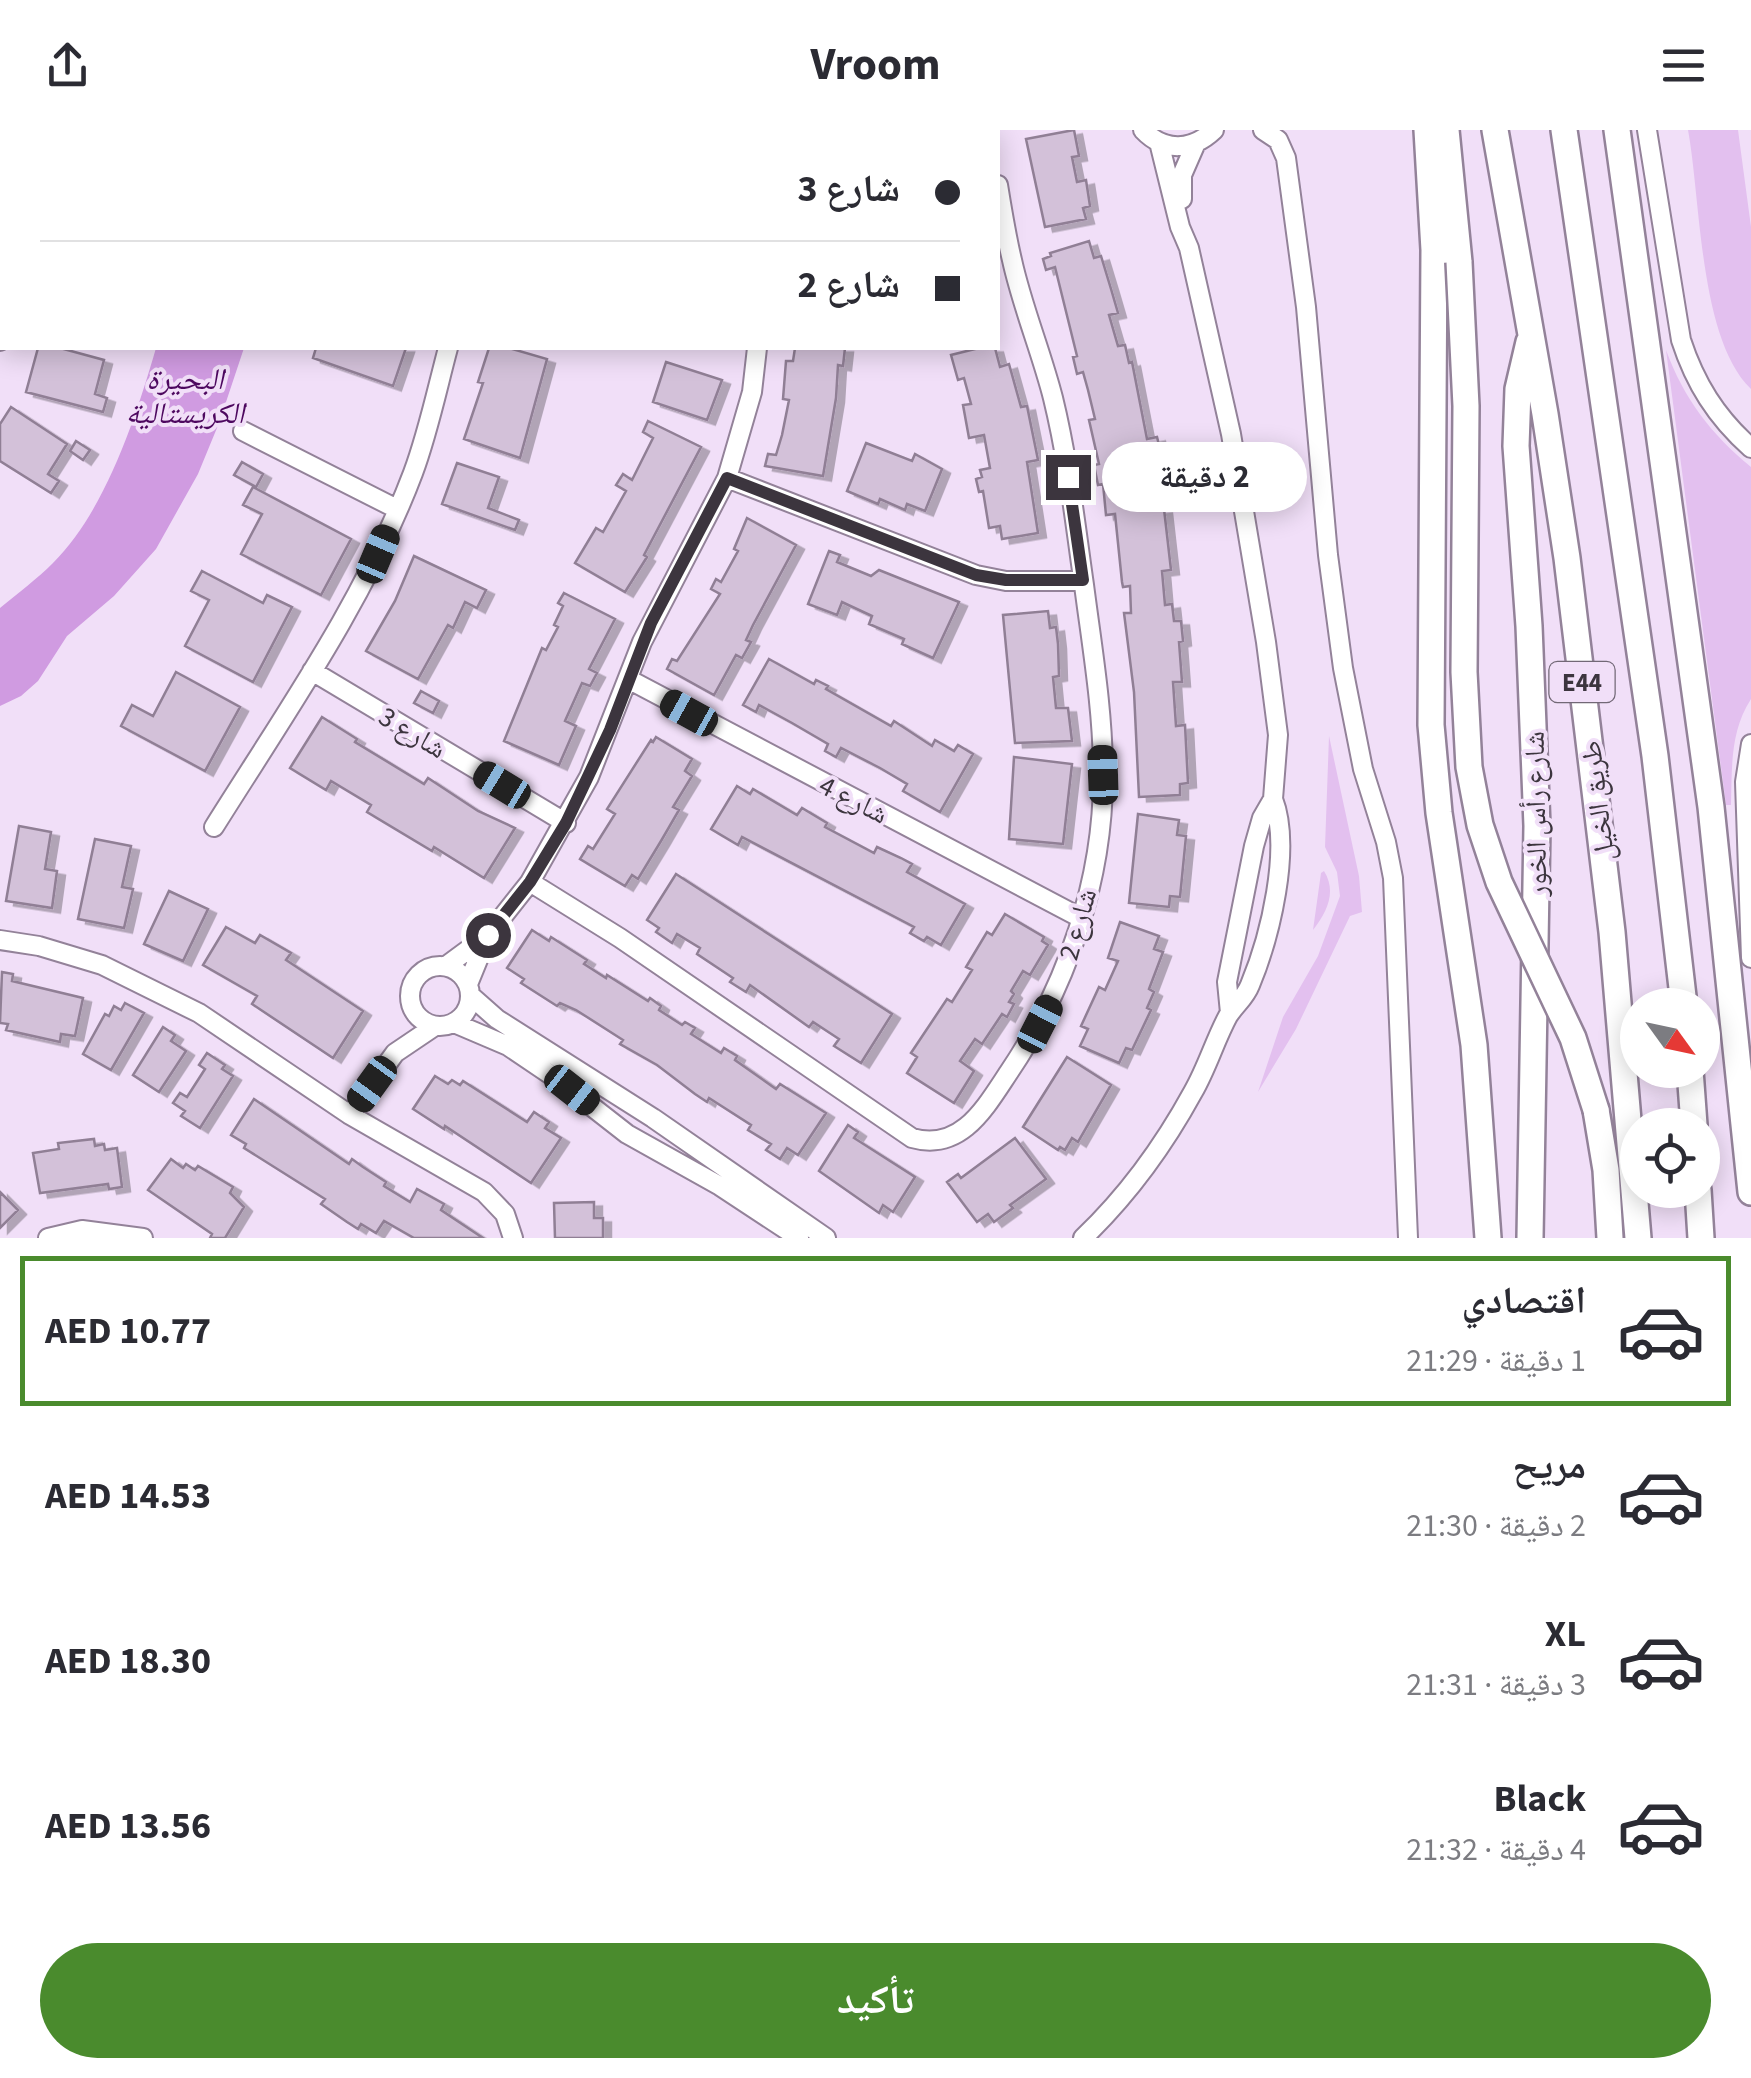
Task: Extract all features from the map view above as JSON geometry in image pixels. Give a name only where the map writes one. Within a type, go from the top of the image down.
[{"type":"highway","points":[[1427,130],[1434,266],[1432,725],[1439,812],[1474,1045],[1488,1238]]},
{"type":"highway","points":[[1446,130],[1459,262],[1466,406],[1464,672],[1469,767],[1480,825],[1499,882],[1573,1038],[1596,1110],[1606,1170],[1610,1238]]},
{"type":"highway","name":"طريق الخيل","points":[[1495,130],[1567,558],[1624,1046],[1638,1238]]},
{"type":"highway","name":"E44","points":[[1564,130],[1655,756],[1682,988]]},
{"type":"highway","points":[[1618,130],[1712,806],[1751,1192]]},
{"type":"highway","name":"شارع رأس الخور","points":[[1530,1238],[1537,826],[1516,417],[1531,332]]},
{"type":"highway","points":[[1699,1208],[1701,1238]]},
{"type":"street","points":[[1143,130],[1158,142],[1174,147],[1196,143],[1214,130]]},
{"type":"street","points":[[1262,130],[1278,140],[1286,158],[1306,307],[1342,668],[1363,769],[1393,878],[1408,1238]]},
{"type":"street","points":[[1647,130],[1681,340],[1716,412],[1751,448]]},
{"type":"street","points":[[1158,142],[1189,248]]},
{"type":"street","points":[[1196,143],[1181,184],[1189,248],[1232,434],[1278,735],[1273,798],[1258,831],[1227,982],[1230,1013]]},
{"type":"street","name":"شارع 2","points":[[530,882],[620,938],[912,1138],[935,1142],[958,1135],[968,1127],[1025,1048],[1054,996],[1081,918],[1101,821],[1103,775],[1100,714],[1083,580],[1056,410],[1005,262],[1000,207]]},
{"type":"street","points":[[214,826],[367,577],[417,462],[447,350]]},
{"type":"street","points":[[350,1115],[395,1054],[411,1004],[413,984],[419,975],[427,968],[446,966],[488,935],[530,882],[566,823],[603,745],[660,604],[727,478],[748,407],[756,350]]},
{"type":"street","points":[[243,432],[397,509]]},
{"type":"street","points":[[727,478],[976,575],[1006,580],[1083,580]]},
{"type":"street","name":"شارع 3","points":[[312,672],[566,823]]},
{"type":"street","name":"شارع 4","points":[[628,679],[1081,918]]},
{"type":"street","points":[[1751,744],[1745,782],[1751,958]]},
{"type":"street","points":[[1083,1238],[1122,1196],[1172,1128],[1230,1013],[1250,986],[1265,936],[1281,841],[1280,819],[1273,798]]},
{"type":"street","points":[[1239,931],[1265,936]]},
{"type":"street","points":[[395,1054],[463,1016],[488,935]]},
{"type":"street","points":[[0,940],[81,958],[174,999],[350,1115],[484,1192],[505,1214],[513,1238]]},
{"type":"street","points":[[446,966],[463,976],[469,990],[507,1026],[642,1111],[826,1238]]},
{"type":"street","points":[[411,1004],[424,1022],[444,1024],[508,1046],[627,1134],[720,1186],[799,1238]]},
{"type":"street","points":[[627,1134],[626,1118],[642,1111]]},
{"type":"street","points":[[48,1238],[82,1230],[143,1238]]},
{"type":"shaded area","points":[[1688,130],[1738,130],[1751,227],[1751,389],[1734,366],[1712,304]]},
{"type":"shaded area","points":[[1666,350],[1700,414],[1751,467],[1751,699],[1736,737],[1731,805],[1726,805]]},
{"type":"shaded area","points":[[1329,736],[1359,876],[1362,912],[1350,916],[1296,1029],[1258,1092],[1283,1017],[1318,956],[1340,896],[1337,872],[1325,847]]},
{"type":"shaded area","points":[[1324,871],[1330,887],[1329,902],[1313,930],[1321,873]]},
{"type":"water","name":"البحيرة الكريستالية","points":[[155,350],[243,350],[198,474],[156,549],[114,596],[67,636],[38,681],[21,696],[0,706],[0,608],[53,563],[89,517],[117,462]]},
{"type":"building","points":[[1074,130],[1079,156],[1072,157],[1077,182],[1086,180],[1090,206],[1083,208],[1086,219],[1045,227],[1026,139]]},
{"type":"building","points":[[1089,241],[1094,258],[1101,256],[1111,289],[1118,313],[1109,315],[1118,346],[1125,345],[1129,363],[1132,362],[1147,439],[1157,437],[1160,449],[1153,450],[1158,477],[1153,478],[1156,510],[1164,509],[1171,570],[1162,571],[1165,605],[1172,604],[1174,621],[1181,621],[1183,641],[1179,642],[1182,682],[1173,682],[1176,726],[1185,725],[1188,783],[1180,784],[1180,795],[1139,797],[1134,692],[1124,613],[1131,613],[1130,586],[1123,587],[1115,514],[1106,515],[1103,484],[1098,485],[1094,465],[1099,464],[1089,420],[1095,419],[1088,390],[1083,372],[1077,374],[1073,357],[1077,356],[1055,267],[1046,270],[1043,259],[1050,253]]},
{"type":"building","points":[[37,350],[67,350],[104,360],[95,394],[107,398],[103,412],[26,392]]},
{"type":"building","points":[[315,350],[405,350],[393,386],[313,358]]},
{"type":"building","points":[[488,350],[516,350],[547,359],[520,458],[464,439],[483,383],[478,382]]},
{"type":"building","points":[[795,350],[845,350],[843,366],[838,365],[823,476],[765,466],[768,454],[776,455],[782,435],[789,400],[783,399],[786,361],[793,361]]},
{"type":"building","points":[[996,350],[1000,367],[1009,364],[1021,407],[1027,406],[1038,460],[1027,462],[1038,533],[1002,539],[1000,526],[989,528],[983,491],[979,492],[976,479],[982,477],[980,470],[990,468],[984,435],[969,438],[963,405],[971,404],[964,378],[958,380],[951,355]]},
{"type":"building","points":[[666,362],[722,380],[707,420],[653,402]]},
{"type":"building","points":[[11,407],[67,444],[48,474],[59,481],[51,493],[0,461],[0,424]]},
{"type":"building","points":[[648,421],[701,447],[644,555],[647,557],[625,592],[575,563],[596,528],[603,532],[626,491],[616,485],[623,474],[632,480],[653,438],[643,432]]},
{"type":"building","points":[[76,441],[90,450],[83,460],[70,451]]},
{"type":"building","points":[[866,443],[912,461],[915,454],[942,469],[925,511],[907,504],[905,510],[880,499],[878,504],[847,491]]},
{"type":"building","points":[[242,462],[263,474],[256,487],[234,475]]},
{"type":"building","points":[[457,463],[499,477],[488,508],[519,520],[515,530],[442,504]]},
{"type":"building","points":[[253,487],[351,539],[321,595],[241,554],[262,514],[243,505]]},
{"type":"building","points":[[747,518],[796,545],[746,640],[751,642],[742,658],[736,655],[714,695],[667,669],[672,659],[677,661],[720,594],[711,589],[716,579],[721,582],[738,551],[734,549]]},
{"type":"building","points":[[829,551],[840,555],[837,562],[871,576],[879,570],[959,602],[933,658],[902,644],[904,639],[869,624],[872,616],[842,602],[837,615],[808,604]]},
{"type":"building","points":[[414,556],[486,590],[477,608],[465,602],[453,628],[448,625],[418,679],[366,651],[395,601]]},
{"type":"building","points":[[202,571],[263,603],[267,595],[292,607],[253,682],[185,646],[209,600],[191,591]]},
{"type":"building","points":[[564,593],[615,619],[589,669],[597,673],[590,686],[582,683],[565,721],[576,726],[559,765],[504,741],[542,648],[546,650],[558,627],[554,625]]},
{"type":"building","points":[[1048,611],[1050,628],[1056,627],[1058,644],[1059,676],[1053,677],[1056,708],[1068,708],[1072,741],[1015,743],[1003,615]]},
{"type":"building","points":[[769,659],[814,684],[816,680],[828,686],[826,689],[891,726],[894,721],[932,746],[935,740],[954,751],[958,745],[973,754],[940,812],[903,791],[907,784],[880,768],[841,748],[836,757],[825,751],[828,744],[792,723],[759,705],[756,712],[743,705]]},
{"type":"building","points":[[176,672],[240,707],[205,771],[121,726],[132,705],[153,716]]},
{"type":"building","points":[[421,691],[439,701],[433,713],[414,703]]},
{"type":"building","points":[[322,717],[424,784],[428,778],[478,811],[515,828],[484,878],[367,812],[371,805],[331,781],[326,790],[290,768]]},
{"type":"building","points":[[656,737],[692,759],[685,771],[692,776],[673,807],[679,810],[638,879],[632,875],[625,886],[580,859],[588,846],[593,849],[615,814],[607,809]]},
{"type":"building","points":[[1014,757],[1072,764],[1063,844],[1009,839]]},
{"type":"building","points":[[737,786],[750,794],[753,789],[797,815],[802,808],[827,823],[825,827],[874,853],[877,847],[901,858],[912,864],[907,872],[965,904],[941,945],[927,937],[924,941],[910,933],[914,927],[742,837],[738,845],[711,829]]},
{"type":"building","points":[[1138,814],[1179,820],[1177,835],[1186,836],[1180,897],[1170,896],[1169,907],[1129,903]]},
{"type":"building","points":[[19,826],[51,832],[45,869],[57,871],[52,908],[6,901]]},
{"type":"building","points":[[95,839],[131,846],[122,887],[133,889],[124,928],[78,919]]},
{"type":"building","points":[[676,874],[892,1014],[861,1063],[834,1046],[839,1039],[813,1022],[809,1027],[750,985],[746,992],[730,982],[733,978],[697,954],[700,948],[677,934],[672,943],[656,932],[659,928],[647,920]]},
{"type":"building","points":[[169,891],[208,909],[183,961],[144,944]]},
{"type":"building","points":[[1005,914],[1044,937],[1042,941],[1048,945],[1030,975],[1023,971],[1011,991],[1014,994],[1009,1002],[1014,1004],[1007,1017],[1002,1014],[982,1044],[975,1039],[960,1061],[974,1071],[954,1103],[907,1073],[917,1057],[911,1053],[947,999],[952,1002],[972,970],[966,967],[987,932],[992,935]]},
{"type":"building","points":[[1120,922],[1159,936],[1154,949],[1163,952],[1149,989],[1154,992],[1147,1008],[1151,1010],[1132,1050],[1126,1048],[1119,1063],[1080,1046],[1088,1029],[1081,1026],[1099,987],[1105,990],[1118,961],[1108,958]]},
{"type":"building","points":[[226,927],[255,943],[260,935],[291,953],[286,960],[363,1011],[333,1058],[252,1004],[257,996],[203,965]]},
{"type":"building","points":[[532,930],[587,960],[584,964],[606,978],[607,975],[648,1001],[650,998],[661,1006],[659,1010],[682,1025],[685,1022],[695,1028],[691,1034],[721,1053],[724,1048],[737,1056],[735,1060],[776,1089],[780,1084],[826,1113],[798,1155],[787,1148],[780,1159],[766,1150],[771,1144],[748,1130],[751,1125],[709,1098],[707,1102],[576,1010],[560,1003],[557,1006],[521,983],[524,979],[507,968]]},
{"type":"building","points":[[2,972],[13,974],[12,981],[83,998],[75,1036],[61,1034],[60,1042],[6,1030],[8,1024],[0,1023]]},
{"type":"building","points":[[125,1003],[144,1013],[111,1070],[83,1054],[105,1014],[109,1016],[114,1006],[121,1010]]},
{"type":"building","points":[[163,1027],[175,1035],[171,1041],[186,1051],[159,1092],[133,1075]]},
{"type":"building","points":[[207,1053],[233,1076],[200,1128],[181,1116],[185,1111],[173,1103],[180,1093],[187,1097],[205,1069],[199,1065]]},
{"type":"building","points":[[1067,1057],[1111,1085],[1078,1142],[1072,1138],[1065,1150],[1058,1150],[1023,1127]]},
{"type":"building","points":[[435,1076],[448,1084],[452,1080],[460,1085],[463,1081],[527,1122],[534,1112],[549,1122],[545,1128],[561,1138],[531,1183],[413,1109]]},
{"type":"building","points":[[254,1099],[349,1164],[352,1159],[410,1202],[417,1189],[444,1204],[441,1210],[483,1238],[414,1238],[384,1221],[376,1233],[361,1224],[358,1229],[321,1204],[325,1199],[244,1148],[246,1144],[231,1135]]},
{"type":"building","points":[[848,1125],[858,1132],[854,1138],[915,1177],[893,1212],[883,1205],[879,1213],[819,1171]]},
{"type":"building","points":[[1015,1138],[1046,1179],[994,1222],[988,1214],[977,1222],[947,1182],[958,1174],[961,1178]]},
{"type":"building","points":[[94,1139],[95,1146],[104,1144],[105,1150],[117,1148],[122,1187],[109,1189],[108,1184],[40,1193],[33,1153],[59,1149],[58,1143]]},
{"type":"building","points":[[171,1159],[183,1168],[186,1164],[195,1170],[198,1166],[233,1187],[230,1193],[244,1207],[225,1238],[210,1238],[212,1234],[148,1190]]},
{"type":"building","points":[[0,1192],[18,1210],[0,1228]]},
{"type":"building","points":[[594,1202],[594,1218],[603,1218],[603,1238],[555,1238],[554,1203]]},
{"type":"route","points":[[488,935],[530,882],[566,823],[610,730],[642,642],[727,478],[976,575],[1006,580],[1083,580],[1068,477]]}]
